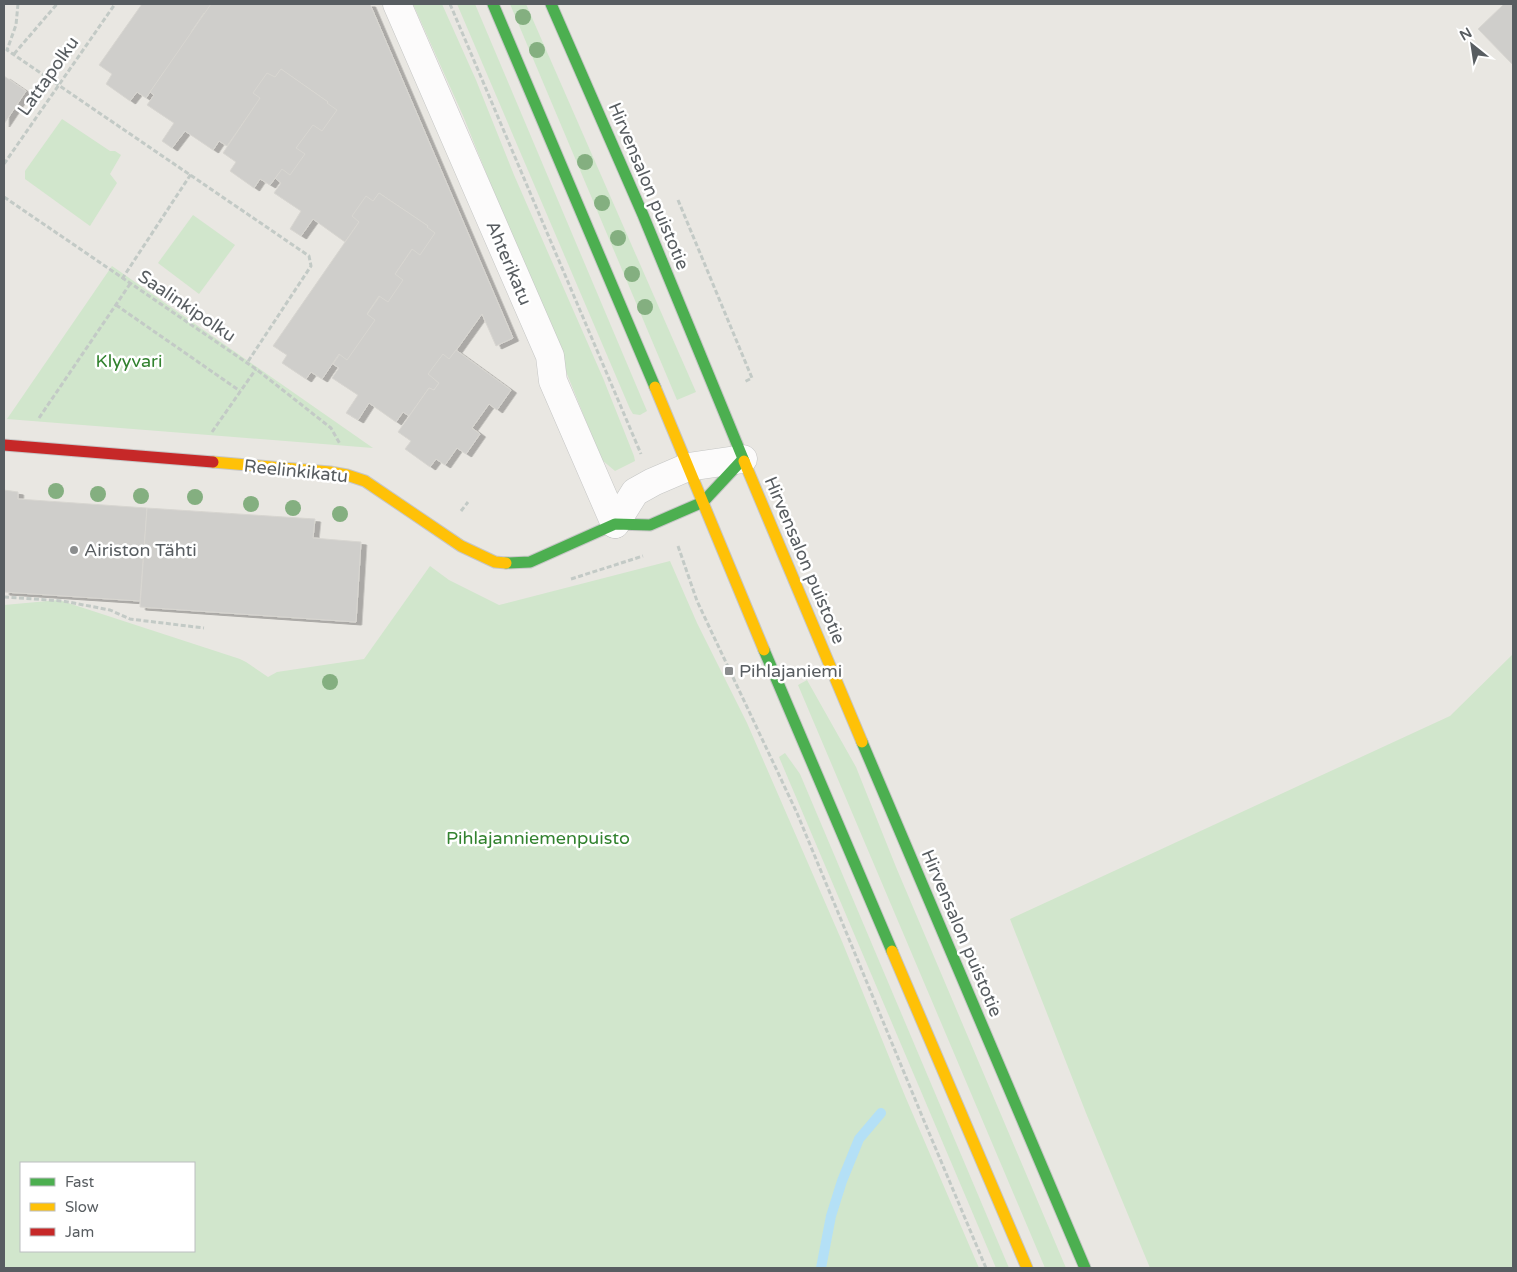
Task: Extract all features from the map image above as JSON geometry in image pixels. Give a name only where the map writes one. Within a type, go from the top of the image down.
[{"type":"main road","points":[[493,4],[1026,1268]]},
{"type":"main road","name":"Hirvensalon puistotie","points":[[551,4],[643,215],[743,459],[1085,1268]]},
{"type":"main road","name":"Reelinkikatu","points":[[4,446],[330,472],[347,475],[365,481],[480,556],[510,564],[530,562],[616,524],[650,525],[703,502],[743,459]]},
{"type":"street","name":"Ahterikatu","points":[[397,4],[550,356],[553,381],[616,524]]},
{"type":"street","points":[[616,524],[635,492],[652,482],[688,468],[743,459]]},
{"type":"path","points":[[18,4],[16,25],[7,50],[309,256],[311,266],[247,363]]},
{"type":"path","points":[[14,54],[57,4]]},
{"type":"path","name":"Lattapolku","points":[[4,164],[115,4]]},
{"type":"path","points":[[450,4],[644,462]]},
{"type":"path","points":[[122,279],[191,174]]},
{"type":"path","name":"Saalinkipolku","points":[[4,197],[256,369],[331,428],[343,448]]},
{"type":"path","points":[[678,200],[752,378]]},
{"type":"path","points":[[38,418],[130,284]]},
{"type":"path","points":[[116,305],[240,391]]},
{"type":"path","points":[[210,434],[256,369]]},
{"type":"path","points":[[677,546],[696,601],[797,813],[986,1268]]},
{"type":"path","points":[[569,580],[650,554]]},
{"type":"path","points":[[4,596],[63,600],[110,610],[130,619],[204,628]]},
{"type":"green space","points":[[413,4],[442,4],[476,80],[514,175],[603,378],[634,456],[635,461],[615,471],[602,460],[464,118]]},
{"type":"green space","points":[[457,4],[475,4],[647,411],[640,415],[633,414],[630,409]]},
{"type":"green space","points":[[510,4],[526,4],[696,392],[677,400]]},
{"type":"green space","points":[[62,119],[110,151],[115,151],[121,155],[110,174],[117,183],[90,226],[25,179],[25,171]]},
{"type":"green space","points":[[193,215],[235,245],[199,294],[158,263]]},
{"type":"green space","name":"Klyyvari","points":[[112,266],[373,448],[7,419]]},
{"type":"green space","name":"Pihlajanniemenpuisto","points":[[670,561],[697,623],[747,723],[841,939],[905,1096],[979,1268],[4,1268],[4,605],[59,600],[240,659],[268,677],[277,672],[364,659],[430,566],[449,580],[499,605]]},
{"type":"green space","points":[[1513,654],[1513,1268],[1150,1268],[1086,1113],[1010,919],[1450,716]]},
{"type":"green space","points":[[807,680],[856,767],[896,867],[1066,1268],[1045,1268],[798,685]]},
{"type":"green space","points":[[785,753],[800,774],[1009,1268],[996,1268],[779,757]]},
{"type":"building","points":[[142,4],[226,4],[214,21],[204,13],[191,32],[201,38],[173,79],[164,72],[146,98],[137,92],[130,101],[106,84],[112,74],[99,65]]},
{"type":"building","points":[[211,4],[370,4],[513,338],[496,346],[482,314],[435,380],[439,383],[434,390],[429,388],[409,416],[403,412],[396,422],[369,403],[358,420],[346,413],[358,395],[332,378],[339,368],[333,364],[428,226],[379,193],[345,242],[313,219],[301,236],[290,229],[301,211],[274,193],[281,183],[275,178],[328,102],[281,69],[227,146],[219,141],[213,150],[185,131],[172,148],[162,141],[174,123],[147,105],[154,95],[150,92]]},
{"type":"building","points":[[1504,4],[1513,4],[1513,65],[1478,29]]},
{"type":"building","points":[[281,69],[337,110],[322,131],[313,125],[296,148],[305,154],[290,175],[282,169],[270,185],[260,179],[254,188],[230,171],[236,162],[223,153],[260,98],[253,93],[267,73],[275,77]]},
{"type":"building","points":[[4,76],[26,91],[4,124]]},
{"type":"building","points":[[379,193],[428,226],[435,233],[420,255],[412,249],[395,274],[403,280],[388,302],[379,296],[367,314],[375,320],[347,360],[339,354],[322,379],[311,372],[306,379],[282,363],[287,355],[273,346],[359,222],[352,216],[366,196],[373,201]]},
{"type":"building","points":[[456,350],[511,390],[497,410],[489,404],[472,428],[480,434],[466,454],[457,448],[445,465],[436,459],[430,467],[405,449],[411,441],[398,432],[429,388],[434,390],[439,383],[428,374],[443,354],[449,359]]},
{"type":"building","name":"Airiston Tähti","points":[[4,490],[18,492],[18,499],[147,508],[140,601],[4,592]]},
{"type":"building","points":[[147,508],[315,519],[313,538],[361,542],[356,622],[140,607]]},
{"type":"waterway","points":[[821,1268],[831,1216],[842,1181],[859,1139],[881,1113]]},
{"type":"traffic: fast","points":[[493,4],[655,387]]},
{"type":"traffic: fast","points":[[551,4],[643,215],[744,461]]},
{"type":"traffic: fast","points":[[506,563],[530,562],[615,524],[650,525],[703,502],[743,459]]},
{"type":"traffic: fast","points":[[764,650],[892,951]]},
{"type":"traffic: fast","points":[[862,742],[1085,1268]]},
{"type":"traffic: slow","points":[[655,387],[764,650]]},
{"type":"traffic: slow","points":[[744,461],[862,742]]},
{"type":"traffic: slow","points":[[213,462],[330,472],[365,481],[461,546],[495,562],[506,563]]},
{"type":"traffic: slow","points":[[892,951],[1027,1268]]},
{"type":"traffic: jam","points":[[4,445],[213,462]]},
{"type":"place","name":"Airiston Tähti","points":[[74,550]]},
{"type":"place","name":"Pihlajaniemi","points":[[729,671]]}]
